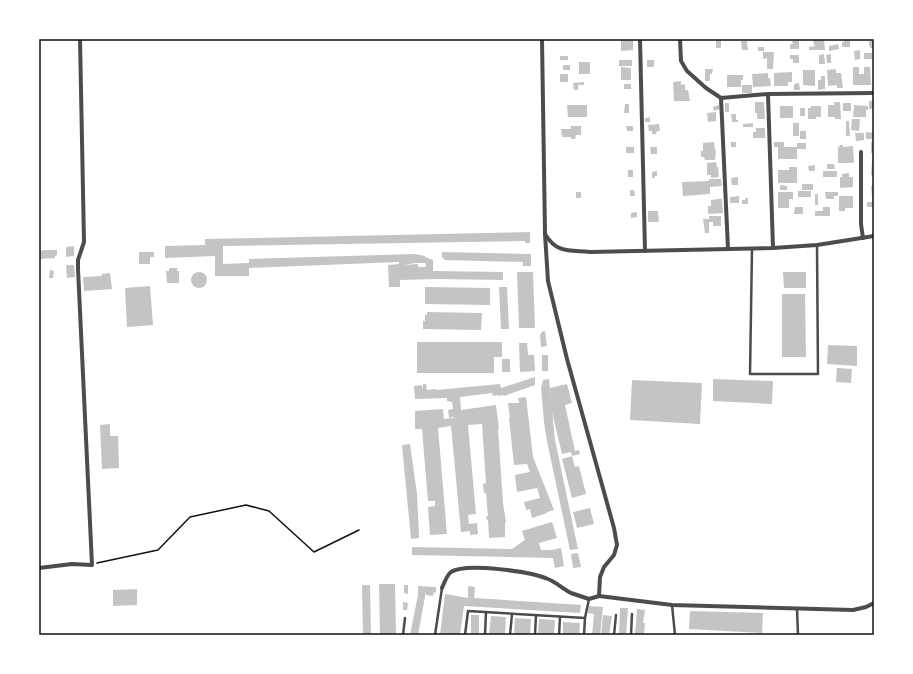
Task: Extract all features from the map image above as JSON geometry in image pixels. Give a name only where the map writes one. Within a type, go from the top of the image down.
[{"type":"street","points":[[39,568],[72,564],[92,564],[78,283],[78,260],[84,242],[80,39]]},
{"type":"street","points":[[542,39],[545,234],[551,297],[614,528],[617,545],[614,555],[604,567],[600,578],[599,596]]},
{"type":"street","points":[[640,39],[645,251]]},
{"type":"street","points":[[680,39],[682,61],[687,71],[710,91],[721,98],[768,94],[874,93]]},
{"type":"street","points":[[768,94],[773,248]]},
{"type":"street","points":[[721,98],[728,249]]},
{"type":"street","points":[[861,152],[863,238]]},
{"type":"street","points":[[545,234],[550,243],[561,250],[590,252],[773,248],[817,245],[874,236]]},
{"type":"street","points":[[442,588],[451,572],[468,568],[496,569],[536,574],[549,579],[571,592],[589,599],[599,596],[672,605],[853,610],[866,607],[874,603]]},
{"type":"lane","points":[[752,248],[750,374],[818,374],[817,245]]},
{"type":"lane","points":[[435,635],[442,588]]},
{"type":"lane","points":[[584,635],[585,618],[589,599]]},
{"type":"lane","points":[[672,605],[675,635]]},
{"type":"lane","points":[[797,609],[798,635]]},
{"type":"lane","points":[[465,635],[468,611],[585,618]]},
{"type":"lane","points":[[485,635],[486,612]]},
{"type":"lane","points":[[510,635],[512,614]]},
{"type":"lane","points":[[631,635],[632,614]]},
{"type":"lane","points":[[535,635],[536,615]]},
{"type":"lane","points":[[614,635],[616,615]]},
{"type":"lane","points":[[559,635],[560,617]]},
{"type":"lane","points":[[403,635],[404,618]]},
{"type":"path","points":[[92,564],[158,550],[190,517],[246,505],[269,511],[314,552],[358,530]]},
{"type":"building","points":[[621,39],[633,39],[633,50],[621,51]]},
{"type":"building","points":[[716,39],[721,39],[721,48],[716,48]]},
{"type":"building","points":[[813,39],[824,39],[825,50],[809,50],[809,47],[816,46],[814,45]]},
{"type":"building","points":[[844,39],[850,39],[850,47],[842,47],[842,42],[844,42]]},
{"type":"building","points":[[799,40],[799,49],[790,49],[790,44],[793,44],[792,41]]},
{"type":"building","points":[[741,41],[747,41],[748,50],[742,50]]},
{"type":"building","points":[[869,41],[874,41],[874,48],[870,48]]},
{"type":"building","points":[[838,44],[839,49],[829,51],[829,46]]},
{"type":"building","points":[[758,47],[764,47],[764,51],[758,51]]},
{"type":"building","points":[[860,50],[860,59],[855,60],[854,51]]},
{"type":"building","points":[[763,52],[774,52],[773,69],[767,69],[767,58],[763,59]]},
{"type":"building","points":[[864,53],[872,53],[872,59],[864,59]]},
{"type":"building","points":[[824,54],[825,64],[819,64],[819,55]]},
{"type":"building","points":[[831,54],[831,63],[827,63],[826,55]]},
{"type":"building","points":[[790,55],[799,55],[799,63],[793,63],[793,59],[790,59]]},
{"type":"building","points":[[560,56],[568,56],[568,60],[560,60]]},
{"type":"building","points":[[619,60],[632,60],[632,66],[619,66]]},
{"type":"building","points":[[647,60],[654,60],[654,67],[647,67]]},
{"type":"building","points":[[579,62],[590,62],[590,74],[579,74]]},
{"type":"building","points":[[563,65],[570,65],[570,70],[563,70]]},
{"type":"building","points":[[621,67],[631,68],[631,80],[621,80]]},
{"type":"building","points":[[853,67],[859,67],[859,74],[864,74],[864,67],[870,67],[871,85],[853,85]]},
{"type":"building","points":[[705,69],[713,69],[712,74],[710,74],[710,81],[705,81]]},
{"type":"building","points":[[836,69],[836,73],[841,73],[843,88],[837,88],[837,85],[828,86],[827,70]]},
{"type":"building","points":[[803,70],[815,70],[815,86],[803,85]]},
{"type":"building","points":[[792,72],[792,82],[788,82],[788,86],[774,86],[774,73]]},
{"type":"building","points":[[768,73],[771,86],[753,87],[752,74]]},
{"type":"building","points":[[560,74],[568,74],[568,82],[560,82]]},
{"type":"building","points":[[727,75],[743,75],[741,87],[727,87]]},
{"type":"building","points":[[821,76],[825,76],[825,89],[818,90],[818,80],[821,80]]},
{"type":"building","points":[[681,81],[681,85],[685,84],[685,90],[688,90],[690,101],[674,101],[673,82]]},
{"type":"building","points":[[584,82],[584,85],[578,85],[578,90],[574,90],[573,83]]},
{"type":"building","points":[[799,83],[800,90],[794,90],[794,84]]},
{"type":"building","points":[[624,84],[631,84],[631,89],[624,89]]},
{"type":"building","points":[[742,85],[752,85],[752,93],[742,93]]},
{"type":"building","points":[[869,101],[874,101],[874,109],[869,109]]},
{"type":"building","points":[[755,102],[764,102],[765,119],[757,119],[757,113],[755,113]]},
{"type":"building","points":[[834,102],[840,102],[841,119],[828,117],[828,105],[834,105]]},
{"type":"building","points":[[725,103],[729,103],[729,112],[725,112]]},
{"type":"building","points":[[843,103],[851,103],[851,111],[843,111]]},
{"type":"building","points":[[625,104],[629,104],[629,113],[624,113]]},
{"type":"building","points":[[567,105],[587,105],[587,117],[568,117]]},
{"type":"building","points":[[719,105],[720,109],[714,111],[713,107]]},
{"type":"building","points":[[854,105],[868,106],[868,110],[866,110],[866,117],[853,117]]},
{"type":"building","points":[[780,106],[793,106],[793,118],[780,118]]},
{"type":"building","points":[[811,106],[821,106],[821,117],[816,117],[816,119],[808,119],[808,108],[811,108]]},
{"type":"building","points":[[800,108],[805,108],[805,116],[800,116]]},
{"type":"building","points":[[716,112],[716,121],[708,122],[707,113]]},
{"type":"building","points":[[731,114],[736,114],[736,120],[738,120],[738,122],[732,122]]},
{"type":"building","points":[[649,116],[650,122],[645,122],[645,118],[649,118]]},
{"type":"building","points":[[852,119],[860,119],[859,131],[851,130]]},
{"type":"building","points":[[846,121],[849,121],[850,136],[846,136]]},
{"type":"building","points":[[753,123],[753,127],[743,127],[743,124]]},
{"type":"building","points":[[793,123],[799,123],[799,136],[793,136]]},
{"type":"building","points":[[659,124],[660,131],[657,131],[656,134],[652,134],[652,131],[649,131],[648,125]]},
{"type":"building","points":[[571,126],[581,126],[581,135],[576,135],[575,139],[571,139],[571,137],[562,137],[561,129],[571,129]]},
{"type":"building","points":[[626,126],[633,126],[633,131],[627,131]]},
{"type":"building","points":[[756,128],[765,128],[765,138],[753,138],[753,132],[756,132]]},
{"type":"building","points":[[800,131],[806,131],[806,139],[800,139]]},
{"type":"building","points":[[866,132],[874,133],[874,139],[866,139]]},
{"type":"building","points":[[855,133],[864,133],[864,140],[856,141]]},
{"type":"building","points":[[714,142],[716,150],[715,160],[705,160],[704,157],[701,157],[703,143]]},
{"type":"building","points":[[731,142],[736,142],[736,147],[731,147]]},
{"type":"building","points":[[774,142],[784,142],[784,147],[797,147],[797,143],[806,143],[806,149],[797,149],[797,159],[778,159],[778,147],[774,147]]},
{"type":"building","points":[[871,142],[874,142],[874,153],[871,153]]},
{"type":"building","points":[[839,145],[843,145],[843,147],[853,146],[854,163],[838,163]]},
{"type":"building","points":[[626,147],[634,147],[634,153],[626,153]]},
{"type":"building","points":[[650,147],[657,147],[657,154],[651,154]]},
{"type":"building","points":[[872,161],[874,161],[874,175],[871,175]]},
{"type":"building","points":[[716,162],[719,177],[711,178],[711,175],[707,175],[707,163]]},
{"type":"building","points":[[827,164],[834,164],[835,169],[827,169]]},
{"type":"building","points":[[815,165],[815,171],[809,171],[808,166]]},
{"type":"building","points":[[789,167],[797,167],[797,183],[778,183],[778,170],[789,170]]},
{"type":"building","points":[[628,170],[633,170],[633,177],[628,177]]},
{"type":"building","points":[[657,171],[657,176],[652,178],[652,172]]},
{"type":"building","points":[[823,171],[837,171],[837,177],[823,177]]},
{"type":"building","points":[[849,173],[849,177],[853,177],[853,187],[840,188],[840,177],[842,177],[842,174]]},
{"type":"building","points":[[738,177],[738,185],[732,185],[731,178]]},
{"type":"building","points":[[709,179],[721,179],[722,186],[710,187],[710,194],[683,196],[682,182],[709,181]]},
{"type":"building","points":[[802,184],[813,184],[813,190],[802,190]]},
{"type":"building","points":[[780,185],[787,186],[787,190],[780,190]]},
{"type":"building","points":[[871,186],[874,186],[874,198],[872,198]]},
{"type":"building","points":[[630,190],[634,190],[635,196],[630,196]]},
{"type":"building","points":[[798,191],[811,191],[811,197],[798,197]]},
{"type":"building","points":[[576,192],[581,192],[581,198],[576,198]]},
{"type":"building","points":[[778,192],[793,192],[793,199],[789,199],[789,208],[778,208]]},
{"type":"building","points":[[825,192],[838,192],[838,196],[834,196],[834,199],[826,199]]},
{"type":"building","points":[[815,194],[818,194],[818,205],[815,205]]},
{"type":"building","points":[[739,196],[739,203],[730,203],[730,197]]},
{"type":"building","points":[[839,196],[853,196],[853,208],[845,208],[845,211],[839,211]]},
{"type":"building","points":[[745,198],[748,198],[748,204],[742,204],[742,200],[745,200]]},
{"type":"building","points":[[722,199],[723,213],[708,214],[708,206],[711,206],[711,200]]},
{"type":"building","points":[[867,202],[874,202],[874,207],[867,207]]},
{"type":"building","points":[[795,207],[803,207],[803,214],[794,214]]},
{"type":"building","points":[[823,207],[830,207],[830,216],[815,216],[815,211],[823,211]]},
{"type":"building","points":[[648,211],[658,211],[659,222],[648,222]]},
{"type":"building","points":[[637,212],[637,217],[631,218],[631,213]]},
{"type":"building","points":[[709,216],[721,216],[721,226],[713,226],[713,222],[709,222],[709,233],[705,233],[703,219],[709,219]]},
{"type":"building","points":[[530,232],[530,243],[525,243],[525,241],[223,246],[223,264],[249,263],[249,259],[415,254],[425,256],[433,260],[433,271],[503,272],[503,280],[400,280],[400,287],[389,287],[388,265],[399,264],[399,262],[249,268],[249,276],[215,276],[215,256],[165,258],[165,246],[205,245],[205,239]],"holes":[[[425,263],[425,267],[418,267],[418,264],[404,265]]]},
{"type":"building","points":[[74,246],[74,256],[66,257],[66,247]]},
{"type":"building","points":[[57,250],[57,255],[55,258],[39,259],[39,251]]},
{"type":"building","points":[[139,252],[154,252],[154,257],[150,257],[150,264],[139,264]]},
{"type":"building","points":[[442,252],[531,254],[531,266],[523,266],[523,262],[445,260],[442,257]]},
{"type":"building","points":[[66,265],[74,265],[75,277],[67,278]]},
{"type":"building","points":[[169,268],[177,268],[177,271],[179,271],[179,283],[167,283],[166,271],[169,271]]},
{"type":"building","points":[[50,270],[54,271],[53,278],[49,278]]},
{"type":"building","points":[[196,272],[202,272],[207,277],[205,286],[202,288],[196,288],[191,283],[191,277]]},
{"type":"building","points":[[517,272],[533,272],[535,328],[519,328]]},
{"type":"building","points":[[783,272],[806,272],[806,288],[784,288]]},
{"type":"building","points":[[110,273],[112,289],[84,291],[83,277],[102,276],[102,274]]},
{"type":"building","points":[[150,286],[153,325],[127,327],[125,288]]},
{"type":"building","points":[[425,287],[490,288],[490,305],[425,304]]},
{"type":"building","points":[[499,287],[507,287],[509,329],[501,329]]},
{"type":"building","points":[[782,294],[805,294],[806,357],[782,357]]},
{"type":"building","points":[[427,312],[482,313],[481,330],[423,329],[423,321],[425,321],[425,315],[427,315]]},
{"type":"building","points":[[545,331],[547,346],[541,347],[540,334],[541,332]]},
{"type":"building","points":[[417,342],[502,342],[502,357],[494,357],[494,373],[417,373]]},
{"type":"building","points":[[519,343],[527,343],[528,355],[534,355],[535,371],[520,372]]},
{"type":"building","points":[[828,345],[857,346],[857,366],[827,364]]},
{"type":"building","points":[[542,355],[548,355],[548,371],[542,371]]},
{"type":"building","points":[[502,359],[510,359],[510,372],[502,372]]},
{"type":"building","points":[[837,368],[852,369],[851,383],[836,382]]},
{"type":"building","points":[[535,377],[535,385],[504,396],[493,396],[492,393],[460,397],[461,410],[496,405],[499,429],[503,503],[506,522],[505,537],[489,538],[488,520],[486,516],[488,516],[486,493],[484,493],[483,484],[486,483],[482,424],[468,425],[476,514],[468,515],[469,524],[477,523],[478,534],[470,535],[470,531],[461,532],[451,426],[438,428],[447,534],[430,535],[428,507],[435,506],[435,501],[428,501],[422,429],[415,429],[415,411],[443,409],[444,419],[454,418],[454,417],[449,418],[448,410],[453,409],[452,402],[447,401],[447,398],[415,399],[414,386],[422,385],[423,390],[423,384],[426,384],[427,390],[436,390],[500,384],[501,388]]},
{"type":"building","points":[[549,379],[555,440],[578,549],[570,550],[547,441],[541,388],[543,380]]},
{"type":"building","points":[[713,379],[773,381],[772,404],[713,401]]},
{"type":"building","points":[[632,380],[702,383],[700,424],[630,420]]},
{"type":"building","points":[[567,384],[572,403],[565,405],[575,451],[579,450],[580,454],[572,456],[571,452],[562,454],[551,408],[550,388]]},
{"type":"building","points":[[526,397],[533,457],[554,510],[532,518],[530,509],[526,510],[524,502],[540,498],[537,488],[517,492],[515,475],[530,472],[527,464],[514,465],[508,403],[519,403],[518,398]]},
{"type":"building","points":[[110,424],[110,436],[118,436],[119,468],[102,469],[100,425]]},
{"type":"building","points":[[410,444],[417,494],[419,533],[419,538],[411,539],[402,445]]},
{"type":"building","points":[[572,456],[575,467],[579,466],[586,494],[572,498],[562,459]]},
{"type":"building","points":[[590,508],[594,524],[577,528],[573,512]]},
{"type":"building","points":[[552,522],[557,538],[539,543],[541,550],[561,548],[564,566],[555,568],[553,558],[412,555],[412,547],[512,549],[525,540],[522,531]]},
{"type":"building","points":[[578,553],[581,567],[573,568],[571,554]]},
{"type":"building","points":[[379,584],[395,584],[396,635],[380,635]]},
{"type":"building","points":[[362,585],[370,585],[371,635],[363,635]]},
{"type":"building","points":[[404,585],[408,585],[408,594],[404,593]]},
{"type":"building","points":[[418,586],[436,587],[436,593],[434,592],[433,596],[426,595],[426,591],[418,635],[410,635],[418,595]]},
{"type":"building","points":[[468,586],[475,587],[474,598],[581,605],[580,613],[464,606],[460,635],[440,635],[445,594],[468,598]]},
{"type":"building","points":[[137,589],[137,605],[113,606],[113,590]]},
{"type":"building","points":[[403,602],[408,603],[407,610],[403,610]]},
{"type":"building","points":[[589,606],[603,607],[600,635],[592,635],[594,614],[588,613]]},
{"type":"building","points":[[620,608],[628,608],[626,635],[619,635]]},
{"type":"building","points":[[637,609],[645,610],[643,623],[645,623],[644,635],[635,635]]},
{"type":"building","points":[[690,611],[763,613],[762,633],[689,629]]},
{"type":"building","points":[[471,615],[479,615],[479,635],[471,635]]},
{"type":"building","points":[[603,615],[612,616],[609,635],[601,635]]},
{"type":"building","points":[[491,616],[506,617],[505,635],[489,635]]},
{"type":"building","points":[[515,618],[531,619],[530,635],[514,635]]},
{"type":"building","points":[[539,619],[555,620],[554,635],[538,635]]},
{"type":"building","points":[[563,622],[580,623],[579,635],[563,635]]}]
